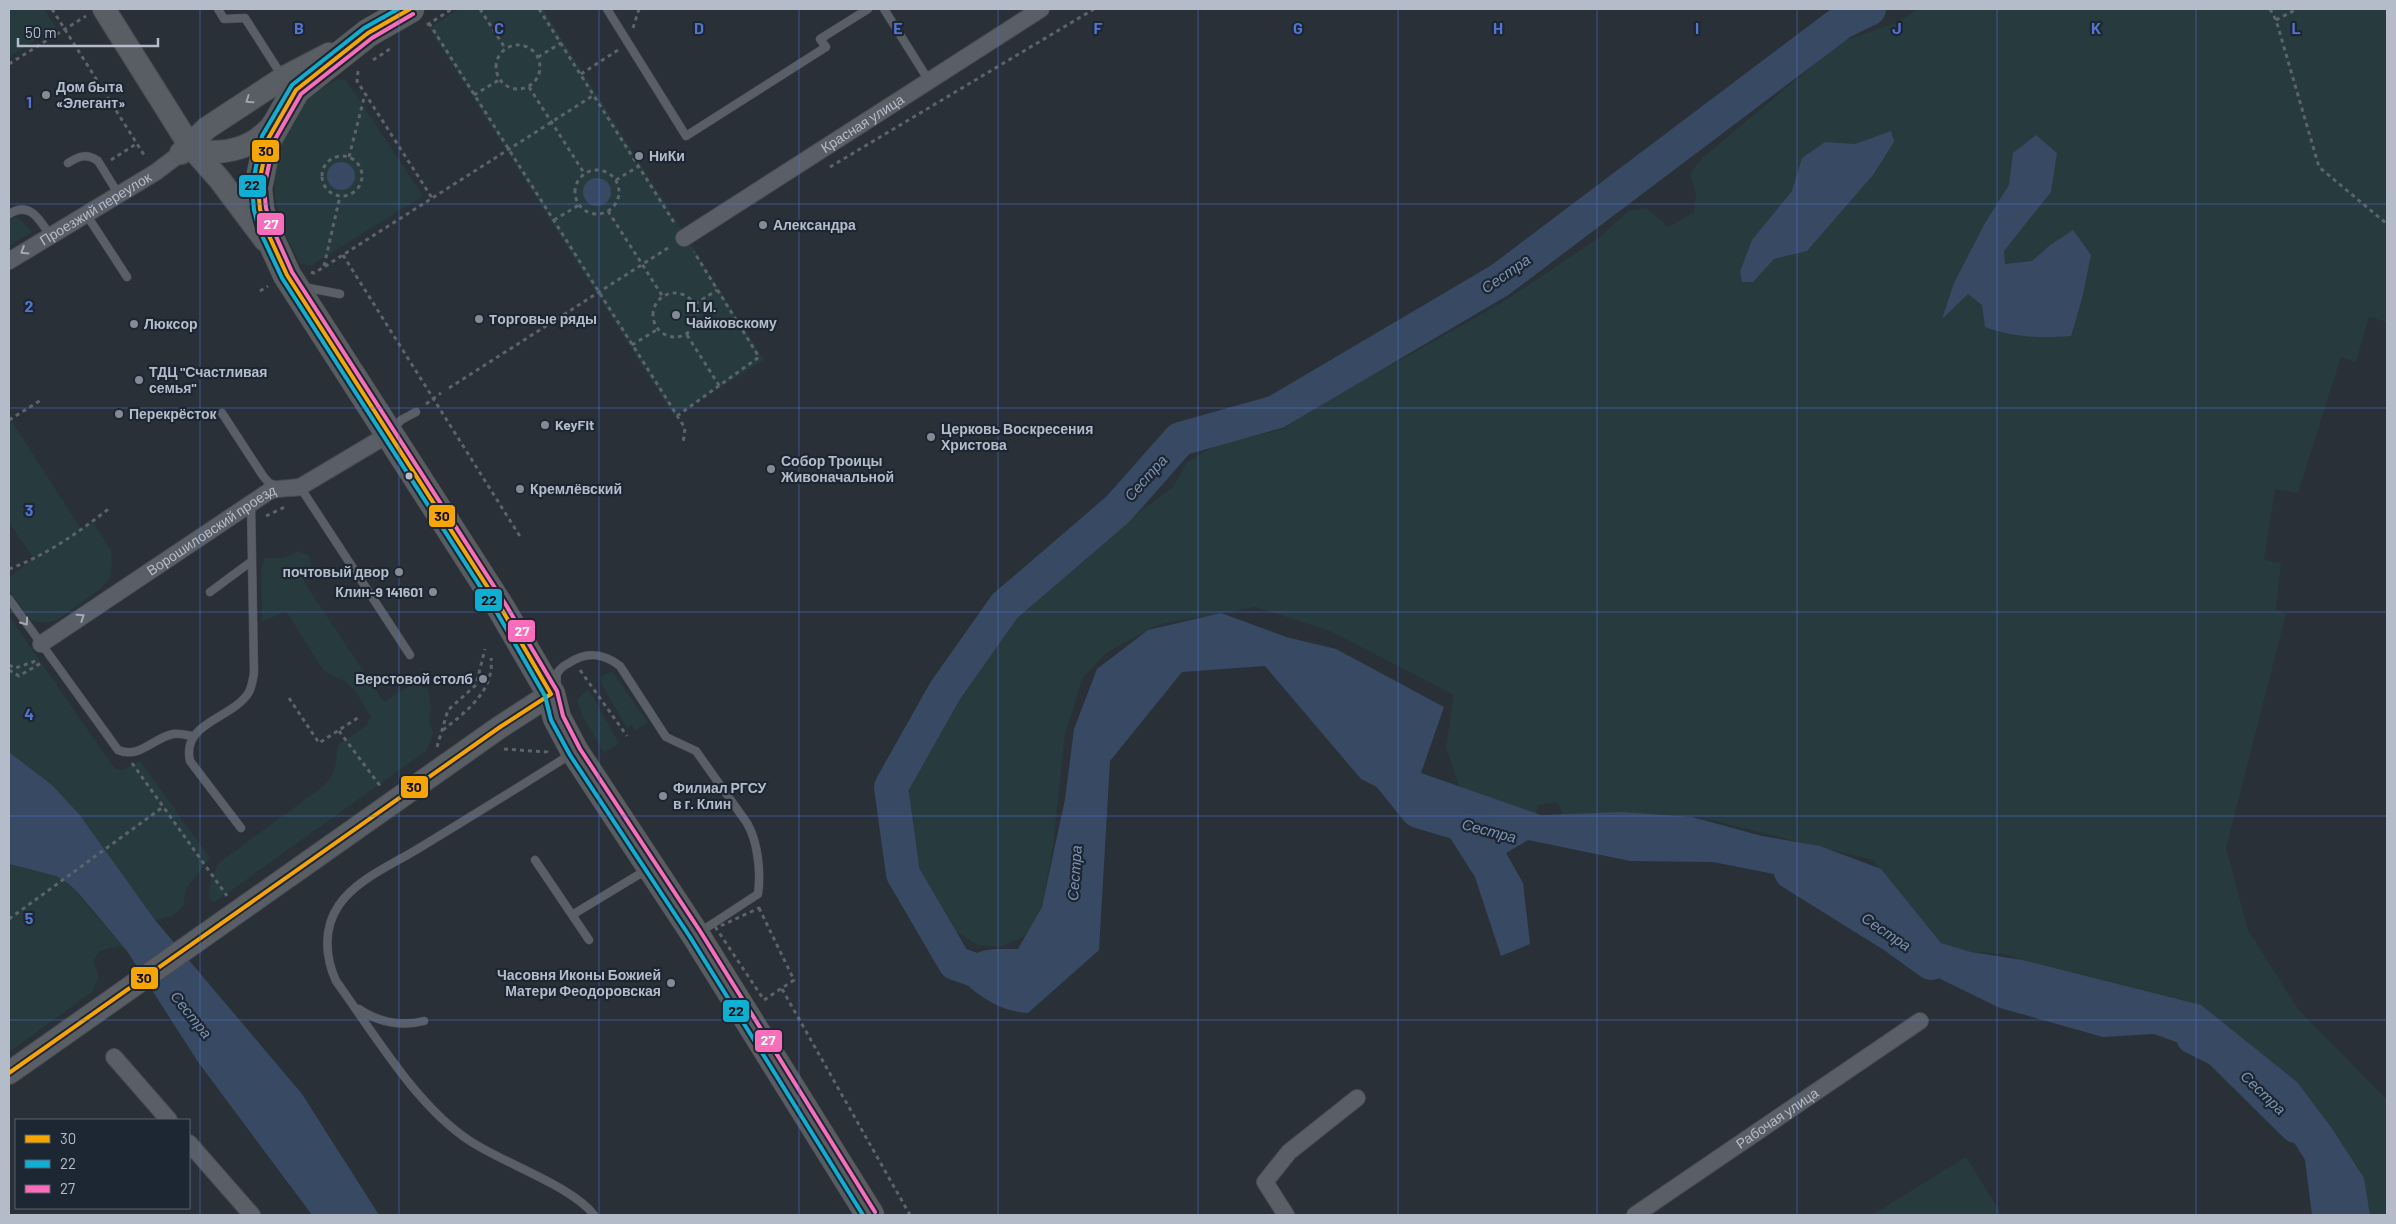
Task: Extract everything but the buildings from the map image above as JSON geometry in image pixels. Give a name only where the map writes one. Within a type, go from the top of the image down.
[{"type":"highway","points":[[419,16],[368,33],[296,90],[280,115],[266,145],[258,188],[265,227],[389,434],[501,608],[550,694],[557,718],[575,752],[695,934],[870,1215]]},
{"type":"street","name":"Красная улица","points":[[688,244],[929,81],[1041,9]]},
{"type":"street","points":[[95,12],[189,150],[220,180],[296,277]]},
{"type":"street","points":[[189,150],[208,128],[283,78],[368,33]]},
{"type":"street","points":[[189,150],[224,153],[243,148],[263,136],[280,115]]},
{"type":"street","name":"Проезжий переулок","points":[[9,261],[120,195],[189,150]]},
{"type":"street","points":[[303,492],[389,434]]},
{"type":"street","name":"Ворошиловский проезд","points":[[46,652],[151,569],[251,502],[280,487],[303,492]]},
{"type":"street","points":[[9,1073],[500,726],[550,694]]},
{"type":"street","name":"Рабочая улица","points":[[1635,1215],[1920,1021]]},
{"type":"street","points":[[114,1057],[168,1119]]},
{"type":"street","points":[[1286,1215],[1265,1182],[1289,1152],[1357,1098]]},
{"type":"street","points":[[190,1144],[252,1215]]},
{"type":"lane","points":[[218,9],[224,19],[244,18],[283,78]]},
{"type":"lane","points":[[607,9],[686,136],[826,47],[820,39],[868,9]]},
{"type":"lane","points":[[884,9],[929,81]]},
{"type":"lane","points":[[68,163],[78,156],[92,157],[98,161],[120,195]]},
{"type":"lane","points":[[9,214],[21,209],[36,213],[50,235]]},
{"type":"lane","points":[[86,214],[127,277]]},
{"type":"lane","points":[[296,277],[340,294]]},
{"type":"lane","points":[[389,434],[401,420],[416,412]]},
{"type":"lane","points":[[222,413],[263,476],[269,483],[280,487]]},
{"type":"lane","points":[[303,492],[410,655]]},
{"type":"lane","points":[[241,828],[190,761],[188,751],[192,736],[244,699],[252,683],[254,673],[251,502]]},
{"type":"lane","points":[[210,592],[252,561]]},
{"type":"lane","points":[[9,599],[118,750],[136,752],[171,734],[192,736]]},
{"type":"lane","points":[[550,694],[557,682],[557,675],[563,666],[573,660],[583,656],[602,655],[620,666],[666,737],[696,750],[753,833],[759,884],[758,894],[695,934]]},
{"type":"lane","points":[[575,752],[372,877],[351,892],[340,904],[329,928],[328,952],[330,967],[336,981],[353,1006],[403,1075],[452,1127],[476,1144],[574,1197],[594,1215]]},
{"type":"lane","points":[[535,860],[590,940]]},
{"type":"lane","points":[[572,915],[650,868]]},
{"type":"lane","points":[[353,1006],[366,1014],[388,1022],[414,1024],[424,1022]]},
{"type":"path","points":[[52,9],[136,144],[156,172]]},
{"type":"path","points":[[480,9],[505,48]]},
{"type":"path","points":[[539,9],[759,357],[677,416]]},
{"type":"path","points":[[828,168],[1094,9]]},
{"type":"path","points":[[2276,20],[2297,9]]},
{"type":"path","points":[[2271,11],[2276,20],[2319,167],[2387,224]]},
{"type":"path","points":[[9,64],[95,12]]},
{"type":"path","points":[[419,16],[474,95],[685,428],[683,444]]},
{"type":"path","points":[[538,57],[561,43]]},
{"type":"path","points":[[513,45],[523,46],[532,50],[538,57],[539,74],[535,82],[529,87],[514,90],[499,80],[496,72],[496,63],[505,48],[513,45]]},
{"type":"path","points":[[360,69],[356,78],[432,198]]},
{"type":"path","points":[[474,95],[499,80]]},
{"type":"path","points":[[529,87],[584,173]]},
{"type":"path","points":[[349,157],[365,94]]},
{"type":"path","points":[[296,277],[314,273],[324,267],[594,95]]},
{"type":"path","points":[[105,164],[136,144]]},
{"type":"path","points":[[335,157],[349,157],[360,167],[361,182],[352,194],[340,196],[328,191],[323,185],[321,176],[328,161],[335,157]]},
{"type":"path","points":[[616,180],[639,165]]},
{"type":"path","points":[[592,170],[601,170],[610,173],[616,180],[619,189],[618,199],[608,211],[593,214],[585,211],[575,197],[575,188],[578,180],[584,173],[592,170]]},
{"type":"path","points":[[324,267],[340,196]]},
{"type":"path","points":[[554,220],[579,204]]},
{"type":"path","points":[[608,211],[663,297]]},
{"type":"path","points":[[448,388],[642,264],[688,244]]},
{"type":"path","points":[[343,255],[521,538]]},
{"type":"path","points":[[695,304],[717,290]]},
{"type":"path","points":[[680,293],[688,297],[695,304],[698,313],[697,322],[687,335],[671,337],[658,329],[653,312],[656,303],[663,297],[680,293]]},
{"type":"path","points":[[632,345],[658,329]]},
{"type":"path","points":[[687,335],[720,386]]},
{"type":"path","points":[[416,412],[441,393]]},
{"type":"path","points":[[9,420],[41,400]]},
{"type":"path","points":[[251,524],[303,492]]},
{"type":"path","points":[[9,569],[34,560],[81,530],[111,507]]},
{"type":"path","points":[[435,751],[448,710],[476,685],[485,649]]},
{"type":"path","points":[[9,665],[16,668],[35,661],[46,652]]},
{"type":"path","points":[[9,670],[19,676],[46,652]]},
{"type":"path","points":[[442,730],[482,693],[491,674],[491,658]]},
{"type":"path","points":[[573,660],[627,736]]},
{"type":"path","points":[[289,698],[319,744],[358,717]]},
{"type":"path","points":[[339,731],[382,790]]},
{"type":"path","points":[[124,752],[230,901]]},
{"type":"path","points":[[9,918],[163,807]]},
{"type":"path","points":[[759,908],[794,980],[782,989],[764,1000],[716,928],[759,908]]},
{"type":"path","points":[[782,989],[910,1215]]},
{"type":"green space","points":[[9,9],[44,9],[56,27],[9,57]]},
{"type":"green space","points":[[459,9],[543,9],[764,360],[674,416],[429,28]]},
{"type":"green space","points":[[1918,9],[2387,9],[2387,322],[2369,317],[2356,362],[2341,357],[2298,493],[2275,489],[2264,560],[2281,563],[2276,609],[2286,614],[2226,848],[2248,930],[2298,1009],[2387,1100],[2387,1215],[2370,1215],[2251,1046],[2005,954],[1971,952],[1941,943],[1873,860],[1698,817],[1625,815],[1564,818],[1558,802],[1538,805],[1533,824],[1462,795],[1446,747],[1454,695],[1330,631],[1256,607],[1157,625],[1106,653],[1082,679],[1065,734],[1053,847],[1043,903],[1033,928],[1019,939],[1000,947],[977,945],[948,926],[924,881],[911,842],[908,803],[913,768],[924,742],[974,665],[1020,606],[1090,549],[1173,487],[1187,462],[1215,446],[1283,429],[1345,386],[1408,356],[1506,300],[1599,238],[1628,211],[1646,208],[1668,227],[1694,212],[1696,193],[1690,174],[1702,158],[1841,42],[1898,22]]},
{"type":"green space","points":[[337,79],[346,80],[423,196],[310,266],[300,263],[291,246],[278,212],[274,178],[282,142],[301,107],[312,96]]},
{"type":"green space","points":[[12,217],[19,218],[32,232],[9,246],[9,219]]},
{"type":"green space","points":[[9,417],[81,529],[93,522],[111,550],[110,578],[101,588],[57,620],[43,623],[31,620],[9,590],[9,577],[34,559],[9,522]]},
{"type":"green space","points":[[298,551],[309,556],[312,570],[304,582],[384,702],[414,683],[428,689],[431,706],[429,721],[433,734],[426,751],[215,902],[210,900],[209,890],[213,875],[220,862],[326,784],[334,769],[338,745],[366,726],[371,717],[356,692],[345,681],[324,671],[286,611],[262,622],[261,568],[265,558],[284,558]]},
{"type":"green space","points":[[9,616],[112,765],[116,769],[122,770],[140,761],[210,858],[186,889],[183,907],[172,916],[155,920],[52,785],[9,752]]},
{"type":"green space","points":[[612,671],[648,723],[635,730],[632,725],[627,728],[601,683],[600,677]]},
{"type":"green space","points":[[589,690],[619,743],[604,753],[583,717],[577,701],[583,693]]},
{"type":"green space","points":[[9,864],[56,876],[69,884],[127,951],[119,946],[100,951],[93,960],[99,977],[92,992],[9,1052]]},
{"type":"green space","points":[[1966,1157],[2002,1215],[1872,1215]]},
{"type":"water","points":[[1891,131],[1894,142],[1873,175],[1807,251],[1774,259],[1753,282],[1742,282],[1740,272],[1752,240],[1792,191],[1802,158],[1825,142],[1855,144]]},
{"type":"water","points":[[2036,135],[2057,153],[2051,192],[2004,251],[2005,264],[2032,261],[2050,245],[2073,230],[2091,255],[2082,299],[2071,336],[2028,336],[1996,331],[1985,327],[1982,305],[1968,294],[1942,319],[1954,283],[1985,223],[2009,185],[2013,153]]},
{"type":"water","points":[[341,162],[351,166],[355,176],[351,186],[341,190],[331,186],[327,176],[331,166]]},
{"type":"water","points":[[597,178],[607,182],[611,192],[607,202],[597,206],[587,202],[583,192],[587,182]]},
{"type":"water","points":[[1221,613],[1286,637],[1336,649],[1444,707],[1421,773],[1541,815],[1622,812],[1692,817],[1762,836],[1820,846],[1881,869],[1941,943],[1971,952],[2022,960],[2201,1005],[2297,1082],[2331,1127],[2364,1178],[2370,1215],[2312,1215],[2305,1160],[2264,1094],[2231,1062],[2154,1034],[2103,1037],[2000,1008],[1924,971],[1883,924],[1831,897],[1779,875],[1713,862],[1630,861],[1528,840],[1506,853],[1523,883],[1530,944],[1501,956],[1475,877],[1437,817],[1361,779],[1265,666],[1182,672],[1110,761],[1099,950],[1028,1013],[1003,1008],[987,1000],[966,984],[968,962],[980,952],[997,949],[1018,949],[1042,907],[1065,799],[1074,729],[1097,669],[1148,630]]},
{"type":"water","points":[[9,752],[52,785],[79,814],[155,920],[302,1094],[379,1215],[312,1215],[198,1062],[127,951],[80,895],[69,884],[56,876],[9,864]]},
{"type":"waterway","name":"Сестра","points":[[1011,983],[955,963],[903,874],[891,787],[945,691],[1005,606],[1118,509],[1180,439],[1276,412],[1500,280],[1842,22],[1869,9]]},
{"type":"waterway","name":"Сестра","points":[[1384,769],[1418,811],[1481,830]]},
{"type":"waterway","name":"Сестра","points":[[1791,872],[1892,935],[1931,963]]},
{"type":"waterway","name":"Сестра","points":[[2193,1037],[2219,1050],[2296,1126]]},
{"type":"transit line","name":"22","points":[[398,9],[364,28],[292,85],[262,136],[252,187],[254,210],[259,229],[282,278],[496,611],[545,696],[551,720],[570,755],[690,937],[863,1215]]},
{"type":"transit line","name":"30","points":[[410,9],[368,33],[296,90],[268,139],[258,188],[260,209],[265,227],[287,275],[501,608],[551,694]]},
{"type":"transit line","name":"27","points":[[413,14],[372,38],[301,94],[274,141],[264,188],[266,208],[271,225],[292,272],[506,605],[557,691],[563,716],[580,749],[700,931],[875,1212]]},
{"type":"transit line","name":"30","points":[[9,1073],[500,727],[551,694]]},
{"type":"place","name":"Дом быта «Элегант»","points":[[46,95]]},
{"type":"place","name":"НиКи","points":[[639,156]]},
{"type":"place","name":"Александра","points":[[763,225]]},
{"type":"place","name":"П. И. Чайковскому","points":[[676,315]]},
{"type":"place","name":"Tорговые ряды","points":[[479,319]]},
{"type":"place","name":"Люксор","points":[[134,324]]},
{"type":"place","name":"ТДЦ \"Счастливая семья\"","points":[[139,380]]},
{"type":"place","name":"Перекрёсток","points":[[119,414]]},
{"type":"place","name":"KeyFit","points":[[545,425]]},
{"type":"place","name":"Церковь Воскресения Христова","points":[[931,437]]},
{"type":"place","name":"Собор Троицы Живоначальной","points":[[771,469]]},
{"type":"place","name":"Кремлёвский","points":[[520,489]]},
{"type":"place","name":"почтовый двор","points":[[399,572]]},
{"type":"place","name":"Клин-9 141601","points":[[433,592]]},
{"type":"place","name":"Верстовой столб","points":[[483,679]]},
{"type":"place","name":"Филиал РГСУ в г. Клин","points":[[663,796]]},
{"type":"place","name":"Часовня Иконы Божией Матери Феодоровская","points":[[671,983]]}]
